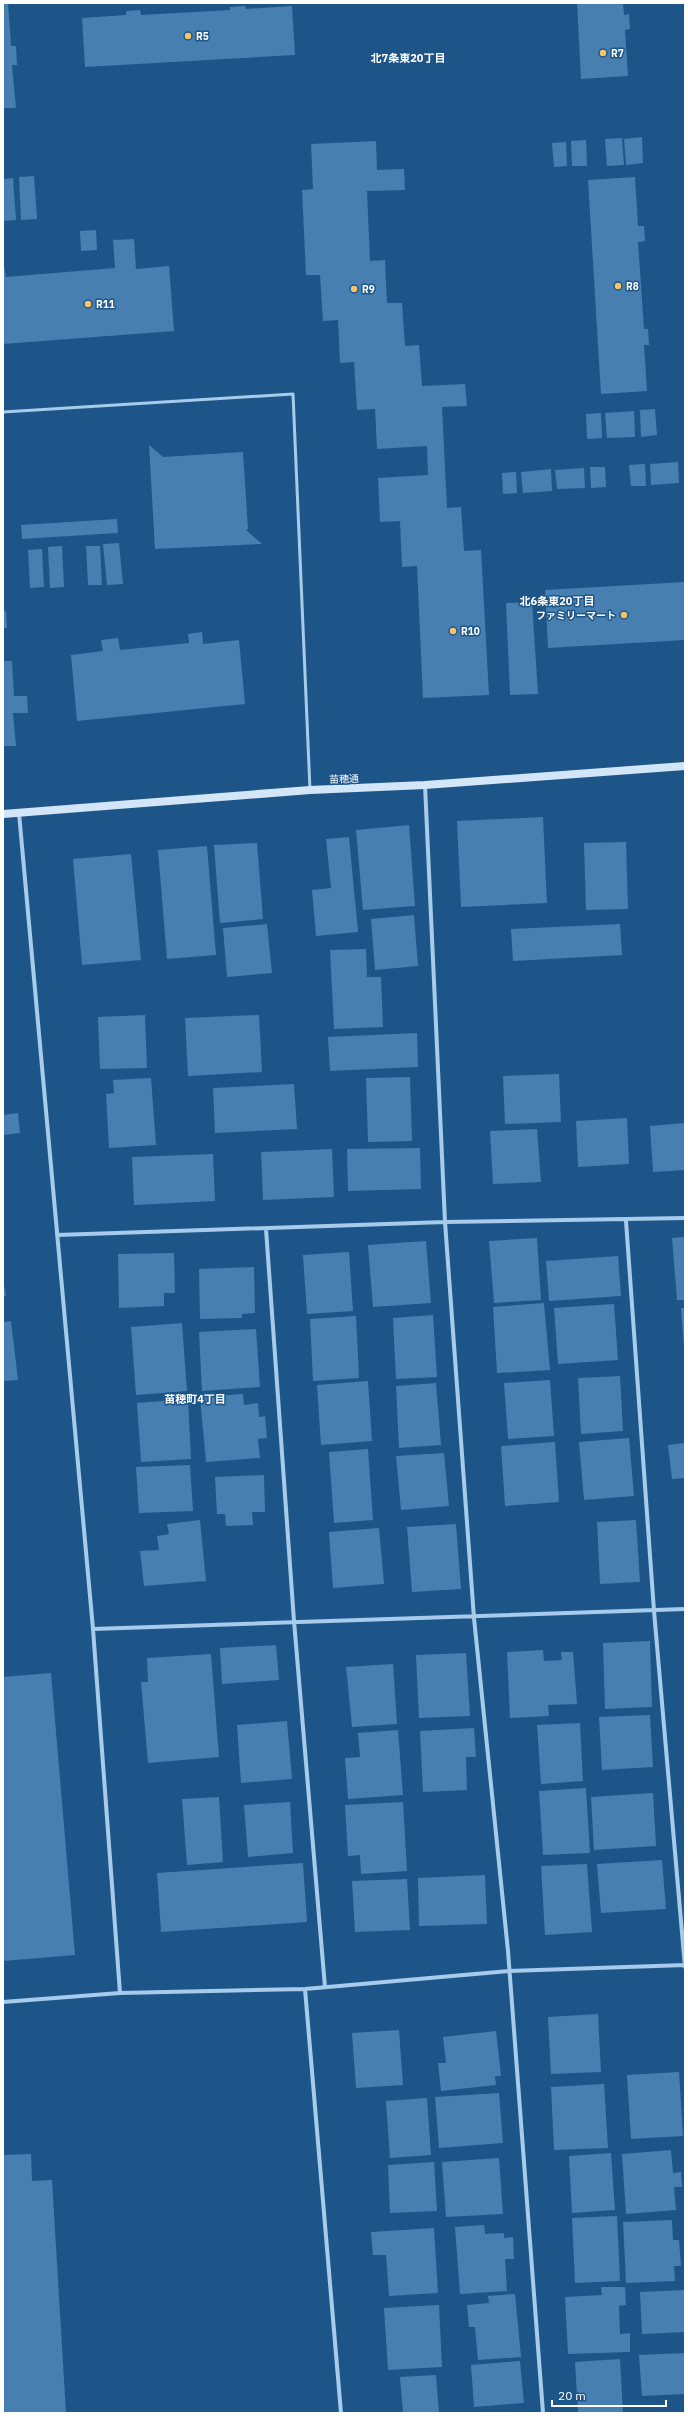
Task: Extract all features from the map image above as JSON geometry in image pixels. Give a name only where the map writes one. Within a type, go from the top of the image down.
[{"type":"street","name":"苗穂通","points":[[3,814],[310,790],[425,785],[685,766]]},
{"type":"street","points":[[425,785],[445,1222],[474,1618],[509,1971],[543,2413]]},
{"type":"street","points":[[19,813],[93,1629],[120,1993]]},
{"type":"street","points":[[57,1235],[445,1222],[626,1221],[685,1218]]},
{"type":"street","points":[[3,2002],[120,1993],[305,1989],[509,1971],[685,1965],[654,1611],[626,1221]]},
{"type":"street","points":[[266,1229],[294,1621],[324,1987]]},
{"type":"street","points":[[93,1629],[294,1621],[474,1618],[685,1609]]},
{"type":"street","points":[[305,1989],[341,2413]]},
{"type":"lane","points":[[3,412],[293,394],[310,790]]},
{"type":"building","points":[[3,3],[8,3],[11,46],[16,46],[17,65],[12,65],[16,108],[3,108]]},
{"type":"building","name":"R7","points":[[577,3],[623,3],[624,15],[629,14],[630,29],[625,30],[628,76],[581,79]]},
{"type":"building","name":"R5","points":[[245,6],[246,9],[292,6],[295,55],[85,67],[82,18],[126,15],[126,11],[140,10],[141,15],[230,10],[230,7]]},
{"type":"building","points":[[642,137],[643,163],[626,165],[624,139]]},
{"type":"building","points":[[622,138],[624,165],[607,166],[605,139]]},
{"type":"building","points":[[586,140],[587,166],[572,166],[571,141]]},
{"type":"building","points":[[376,141],[377,170],[404,169],[405,190],[367,191],[370,261],[385,260],[387,303],[402,303],[405,346],[419,345],[422,386],[465,384],[467,406],[442,407],[447,508],[461,507],[464,551],[481,550],[489,695],[423,698],[417,566],[402,567],[400,521],[380,522],[378,478],[428,475],[427,446],[377,449],[375,409],[357,410],[354,362],[340,363],[338,320],[323,321],[320,275],[306,275],[302,190],[313,189],[311,144]]},
{"type":"building","points":[[566,142],[567,166],[554,167],[552,143]]},
{"type":"building","points":[[34,176],[37,219],[21,220],[19,177]]},
{"type":"building","name":"R8","points":[[635,177],[638,226],[644,226],[645,241],[638,242],[644,329],[648,329],[649,345],[644,345],[647,391],[601,394],[588,180]]},
{"type":"building","points":[[13,178],[16,220],[3,221],[3,179]]},
{"type":"building","points":[[96,230],[97,250],[81,251],[80,231]]},
{"type":"building","name":"R11","points":[[134,239],[136,269],[169,266],[174,331],[3,344],[3,261],[6,277],[115,268],[113,240]]},
{"type":"building","points":[[655,409],[657,435],[641,437],[640,410]]},
{"type":"building","points":[[634,411],[635,437],[607,438],[605,413]]},
{"type":"building","points":[[601,413],[602,438],[587,439],[586,414]]},
{"type":"building","points":[[149,445],[163,457],[243,452],[248,529],[246,530],[262,544],[155,549]]},
{"type":"building","points":[[678,462],[679,483],[651,485],[650,464]]},
{"type":"building","points":[[645,464],[646,486],[631,486],[629,465]]},
{"type":"building","points":[[590,467],[605,467],[606,487],[591,488]]},
{"type":"building","points":[[584,468],[585,488],[557,489],[555,470]]},
{"type":"building","points":[[551,469],[552,491],[523,493],[521,472]]},
{"type":"building","points":[[516,472],[517,493],[503,494],[502,473]]},
{"type":"building","points":[[117,519],[118,533],[22,539],[21,525]]},
{"type":"building","points":[[119,543],[123,584],[107,585],[103,544]]},
{"type":"building","points":[[62,546],[64,587],[50,588],[48,547]]},
{"type":"building","points":[[86,546],[100,546],[102,585],[88,585]]},
{"type":"building","points":[[42,549],[44,587],[30,588],[28,550]]},
{"type":"building","points":[[685,582],[685,640],[548,648],[545,590]]},
{"type":"building","points":[[532,602],[538,694],[510,695],[506,603]]},
{"type":"building","points":[[6,611],[7,628],[3,628],[3,612]]},
{"type":"building","points":[[202,632],[203,644],[239,640],[245,704],[77,721],[71,655],[103,651],[101,640],[118,638],[120,650],[189,643],[188,634]]},
{"type":"building","points":[[3,661],[12,661],[14,696],[27,696],[28,713],[13,713],[16,746],[3,746]]},
{"type":"building","points":[[543,817],[547,903],[461,907],[457,821]]},
{"type":"building","points":[[409,825],[415,906],[363,910],[356,830]]},
{"type":"building","points":[[349,837],[358,932],[316,936],[312,890],[331,888],[326,839]]},
{"type":"building","points":[[626,842],[628,909],[586,910],[584,843]]},
{"type":"building","points":[[257,843],[263,919],[220,923],[214,845]]},
{"type":"building","points":[[207,846],[216,955],[167,959],[158,850]]},
{"type":"building","points":[[131,854],[141,960],[82,965],[73,859]]},
{"type":"building","points":[[414,915],[418,966],[375,970],[371,919]]},
{"type":"building","points":[[267,924],[272,973],[227,977],[223,928]]},
{"type":"building","points":[[620,924],[622,955],[513,961],[511,929]]},
{"type":"building","points":[[366,949],[367,977],[381,977],[383,1027],[334,1029],[330,950]]},
{"type":"building","points":[[145,1015],[147,1068],[100,1069],[98,1017]]},
{"type":"building","points":[[259,1015],[262,1072],[188,1076],[185,1018]]},
{"type":"building","points":[[417,1033],[418,1067],[330,1071],[328,1037]]},
{"type":"building","points":[[559,1074],[561,1122],[505,1124],[503,1076]]},
{"type":"building","points":[[410,1077],[412,1141],[368,1142],[366,1078]]},
{"type":"building","points":[[151,1078],[156,1145],[109,1148],[106,1094],[114,1093],[113,1080]]},
{"type":"building","points":[[294,1084],[297,1129],[215,1133],[213,1088]]},
{"type":"building","points":[[18,1113],[20,1133],[3,1135],[3,1115]]},
{"type":"building","points":[[627,1118],[629,1164],[578,1167],[576,1121]]},
{"type":"building","points":[[685,1123],[685,1170],[653,1172],[650,1126]]},
{"type":"building","points":[[537,1129],[541,1182],[493,1184],[490,1131]]},
{"type":"building","points":[[420,1148],[421,1189],[348,1191],[347,1149]]},
{"type":"building","points":[[332,1149],[334,1197],[263,1200],[261,1152]]},
{"type":"building","points":[[213,1154],[215,1201],[134,1205],[132,1157]]},
{"type":"building","points":[[685,1237],[685,1300],[677,1300],[672,1238]]},
{"type":"building","points":[[537,1238],[541,1300],[494,1303],[489,1241]]},
{"type":"building","points":[[426,1241],[431,1303],[373,1307],[368,1245]]},
{"type":"building","points":[[349,1252],[353,1311],[307,1314],[303,1255]]},
{"type":"building","points":[[174,1253],[175,1293],[164,1293],[164,1306],[119,1308],[118,1254]]},
{"type":"building","points":[[618,1256],[621,1296],[549,1301],[546,1261]]},
{"type":"building","points":[[254,1267],[255,1313],[242,1314],[242,1318],[200,1319],[199,1269]]},
{"type":"building","points":[[3,1279],[6,1296],[3,1296]]},
{"type":"building","points":[[544,1303],[550,1370],[497,1373],[493,1307]]},
{"type":"building","points":[[614,1304],[618,1360],[558,1364],[554,1308]]},
{"type":"building","points":[[681,1308],[685,1308],[685,1348],[684,1348]]},
{"type":"building","points":[[433,1315],[437,1377],[396,1379],[393,1318]]},
{"type":"building","points":[[356,1316],[359,1378],[313,1381],[310,1319]]},
{"type":"building","points":[[11,1321],[18,1380],[3,1381],[3,1322]]},
{"type":"building","points":[[182,1323],[187,1391],[136,1395],[131,1327]]},
{"type":"building","points":[[256,1329],[260,1387],[202,1391],[199,1332]]},
{"type":"building","points":[[620,1376],[623,1431],[581,1434],[578,1378]]},
{"type":"building","points":[[550,1380],[554,1436],[508,1439],[504,1383]]},
{"type":"building","points":[[368,1381],[372,1441],[321,1445],[317,1385]]},
{"type":"building","points":[[436,1383],[441,1445],[399,1448],[396,1386]]},
{"type":"building","points":[[243,1394],[244,1405],[258,1403],[259,1417],[265,1416],[267,1438],[258,1439],[260,1458],[206,1462],[200,1397]]},
{"type":"building","points":[[188,1399],[191,1459],[141,1462],[137,1403]]},
{"type":"building","points":[[629,1438],[634,1496],[584,1500],[579,1442]]},
{"type":"building","points":[[555,1442],[559,1502],[505,1506],[501,1446]]},
{"type":"building","points":[[685,1443],[685,1478],[672,1479],[668,1445]]},
{"type":"building","points":[[368,1449],[373,1520],[334,1523],[329,1452]]},
{"type":"building","points":[[444,1453],[449,1506],[401,1510],[396,1456]]},
{"type":"building","points":[[190,1465],[193,1511],[139,1513],[136,1467]]},
{"type":"building","points":[[264,1475],[265,1512],[252,1512],[253,1525],[226,1526],[225,1514],[217,1514],[215,1477]]},
{"type":"building","points":[[200,1520],[206,1581],[144,1586],[140,1551],[159,1550],[157,1536],[169,1534],[167,1524]]},
{"type":"building","points":[[636,1520],[640,1582],[600,1584],[597,1522]]},
{"type":"building","points":[[456,1524],[461,1589],[412,1592],[407,1527]]},
{"type":"building","points":[[379,1528],[384,1584],[333,1588],[329,1532]]},
{"type":"building","points":[[650,1641],[652,1707],[605,1709],[603,1643]]},
{"type":"building","points":[[276,1645],[279,1680],[222,1684],[220,1648]]},
{"type":"building","points":[[543,1650],[544,1661],[562,1660],[561,1652],[573,1652],[577,1704],[548,1705],[549,1716],[510,1718],[507,1652]]},
{"type":"building","points":[[466,1653],[470,1716],[419,1718],[416,1655]]},
{"type":"building","points":[[211,1654],[219,1757],[148,1763],[141,1682],[148,1682],[147,1658]]},
{"type":"building","points":[[393,1664],[397,1724],[352,1727],[346,1667]]},
{"type":"building","points":[[51,1673],[75,1955],[3,1961],[3,1677]]},
{"type":"building","points":[[650,1715],[653,1767],[602,1770],[599,1717]]},
{"type":"building","points":[[287,1721],[292,1779],[241,1783],[237,1725]]},
{"type":"building","points":[[580,1723],[583,1781],[541,1784],[537,1725]]},
{"type":"building","points":[[474,1728],[476,1757],[466,1757],[467,1790],[423,1792],[420,1731]]},
{"type":"building","points":[[398,1730],[403,1795],[348,1799],[345,1758],[360,1757],[358,1733]]},
{"type":"building","points":[[586,1788],[590,1853],[543,1855],[539,1791]]},
{"type":"building","points":[[653,1793],[656,1846],[594,1850],[591,1797]]},
{"type":"building","points":[[219,1797],[223,1862],[187,1865],[182,1799]]},
{"type":"building","points":[[290,1802],[293,1853],[248,1857],[244,1805]]},
{"type":"building","points":[[403,1802],[407,1871],[361,1874],[360,1855],[348,1856],[345,1805]]},
{"type":"building","points":[[662,1860],[666,1909],[601,1913],[597,1864]]},
{"type":"building","points":[[303,1863],[307,1922],[161,1932],[157,1873]]},
{"type":"building","points":[[587,1864],[592,1932],[545,1935],[541,1866]]},
{"type":"building","points":[[485,1875],[487,1924],[419,1926],[418,1878]]},
{"type":"building","points":[[407,1879],[410,1930],[355,1932],[352,1881]]},
{"type":"building","points":[[598,2014],[601,2072],[551,2074],[548,2017]]},
{"type":"building","points":[[399,2030],[403,2085],[356,2088],[352,2033]]},
{"type":"building","points":[[496,2031],[501,2076],[495,2076],[496,2085],[441,2091],[438,2063],[446,2063],[443,2037]]},
{"type":"building","points":[[679,2072],[683,2136],[631,2139],[627,2075]]},
{"type":"building","points":[[604,2084],[608,2148],[554,2150],[551,2087]]},
{"type":"building","points":[[499,2093],[503,2143],[439,2148],[435,2097]]},
{"type":"building","points":[[427,2098],[431,2155],[390,2158],[386,2101]]},
{"type":"building","points":[[671,2150],[673,2173],[681,2172],[682,2187],[674,2187],[676,2210],[626,2214],[622,2154]]},
{"type":"building","points":[[611,2153],[615,2210],[572,2213],[569,2156]]},
{"type":"building","points":[[31,2154],[32,2181],[52,2180],[66,2413],[3,2413],[3,2155]]},
{"type":"building","points":[[499,2158],[503,2214],[446,2217],[442,2162]]},
{"type":"building","points":[[434,2162],[437,2211],[390,2213],[388,2165]]},
{"type":"building","points":[[617,2216],[620,2281],[575,2283],[572,2218]]},
{"type":"building","points":[[672,2220],[673,2240],[679,2240],[681,2266],[674,2266],[675,2281],[626,2283],[623,2222]]},
{"type":"building","points":[[484,2225],[485,2234],[504,2233],[504,2238],[513,2237],[514,2259],[505,2259],[507,2291],[460,2294],[455,2227]]},
{"type":"building","points":[[434,2228],[438,2293],[389,2296],[386,2255],[373,2255],[371,2232]]},
{"type":"building","points":[[601,2287],[625,2287],[626,2305],[619,2306],[620,2334],[630,2333],[630,2352],[568,2354],[565,2297],[602,2295]]},
{"type":"building","points":[[685,2290],[685,2332],[642,2334],[640,2292]]},
{"type":"building","points":[[515,2294],[521,2357],[478,2360],[475,2327],[469,2327],[467,2305],[489,2303],[488,2296]]},
{"type":"building","points":[[439,2305],[442,2367],[388,2370],[384,2308]]},
{"type":"building","points":[[685,2353],[685,2394],[642,2396],[639,2355]]},
{"type":"building","points":[[620,2359],[623,2413],[578,2413],[575,2362]]},
{"type":"building","points":[[520,2361],[524,2403],[474,2407],[471,2365]]},
{"type":"building","points":[[436,2375],[439,2413],[403,2413],[400,2377]]},
{"type":"place","name":"R5","points":[[188,36]]},
{"type":"place","name":"R7","points":[[603,53]]},
{"type":"place","name":"R8","points":[[618,286]]},
{"type":"place","name":"R9","points":[[354,289]]},
{"type":"place","name":"R11","points":[[88,304]]},
{"type":"place","name":"ファミリーマート","points":[[624,615]]},
{"type":"place","name":"R10","points":[[453,631]]},
{"type":"district","name":"北7条東20丁目","points":[[408,58]]},
{"type":"district","name":"北6条東20丁目","points":[[557,601]]},
{"type":"district","name":"苗穂町4丁目","points":[[195,1399]]}]
